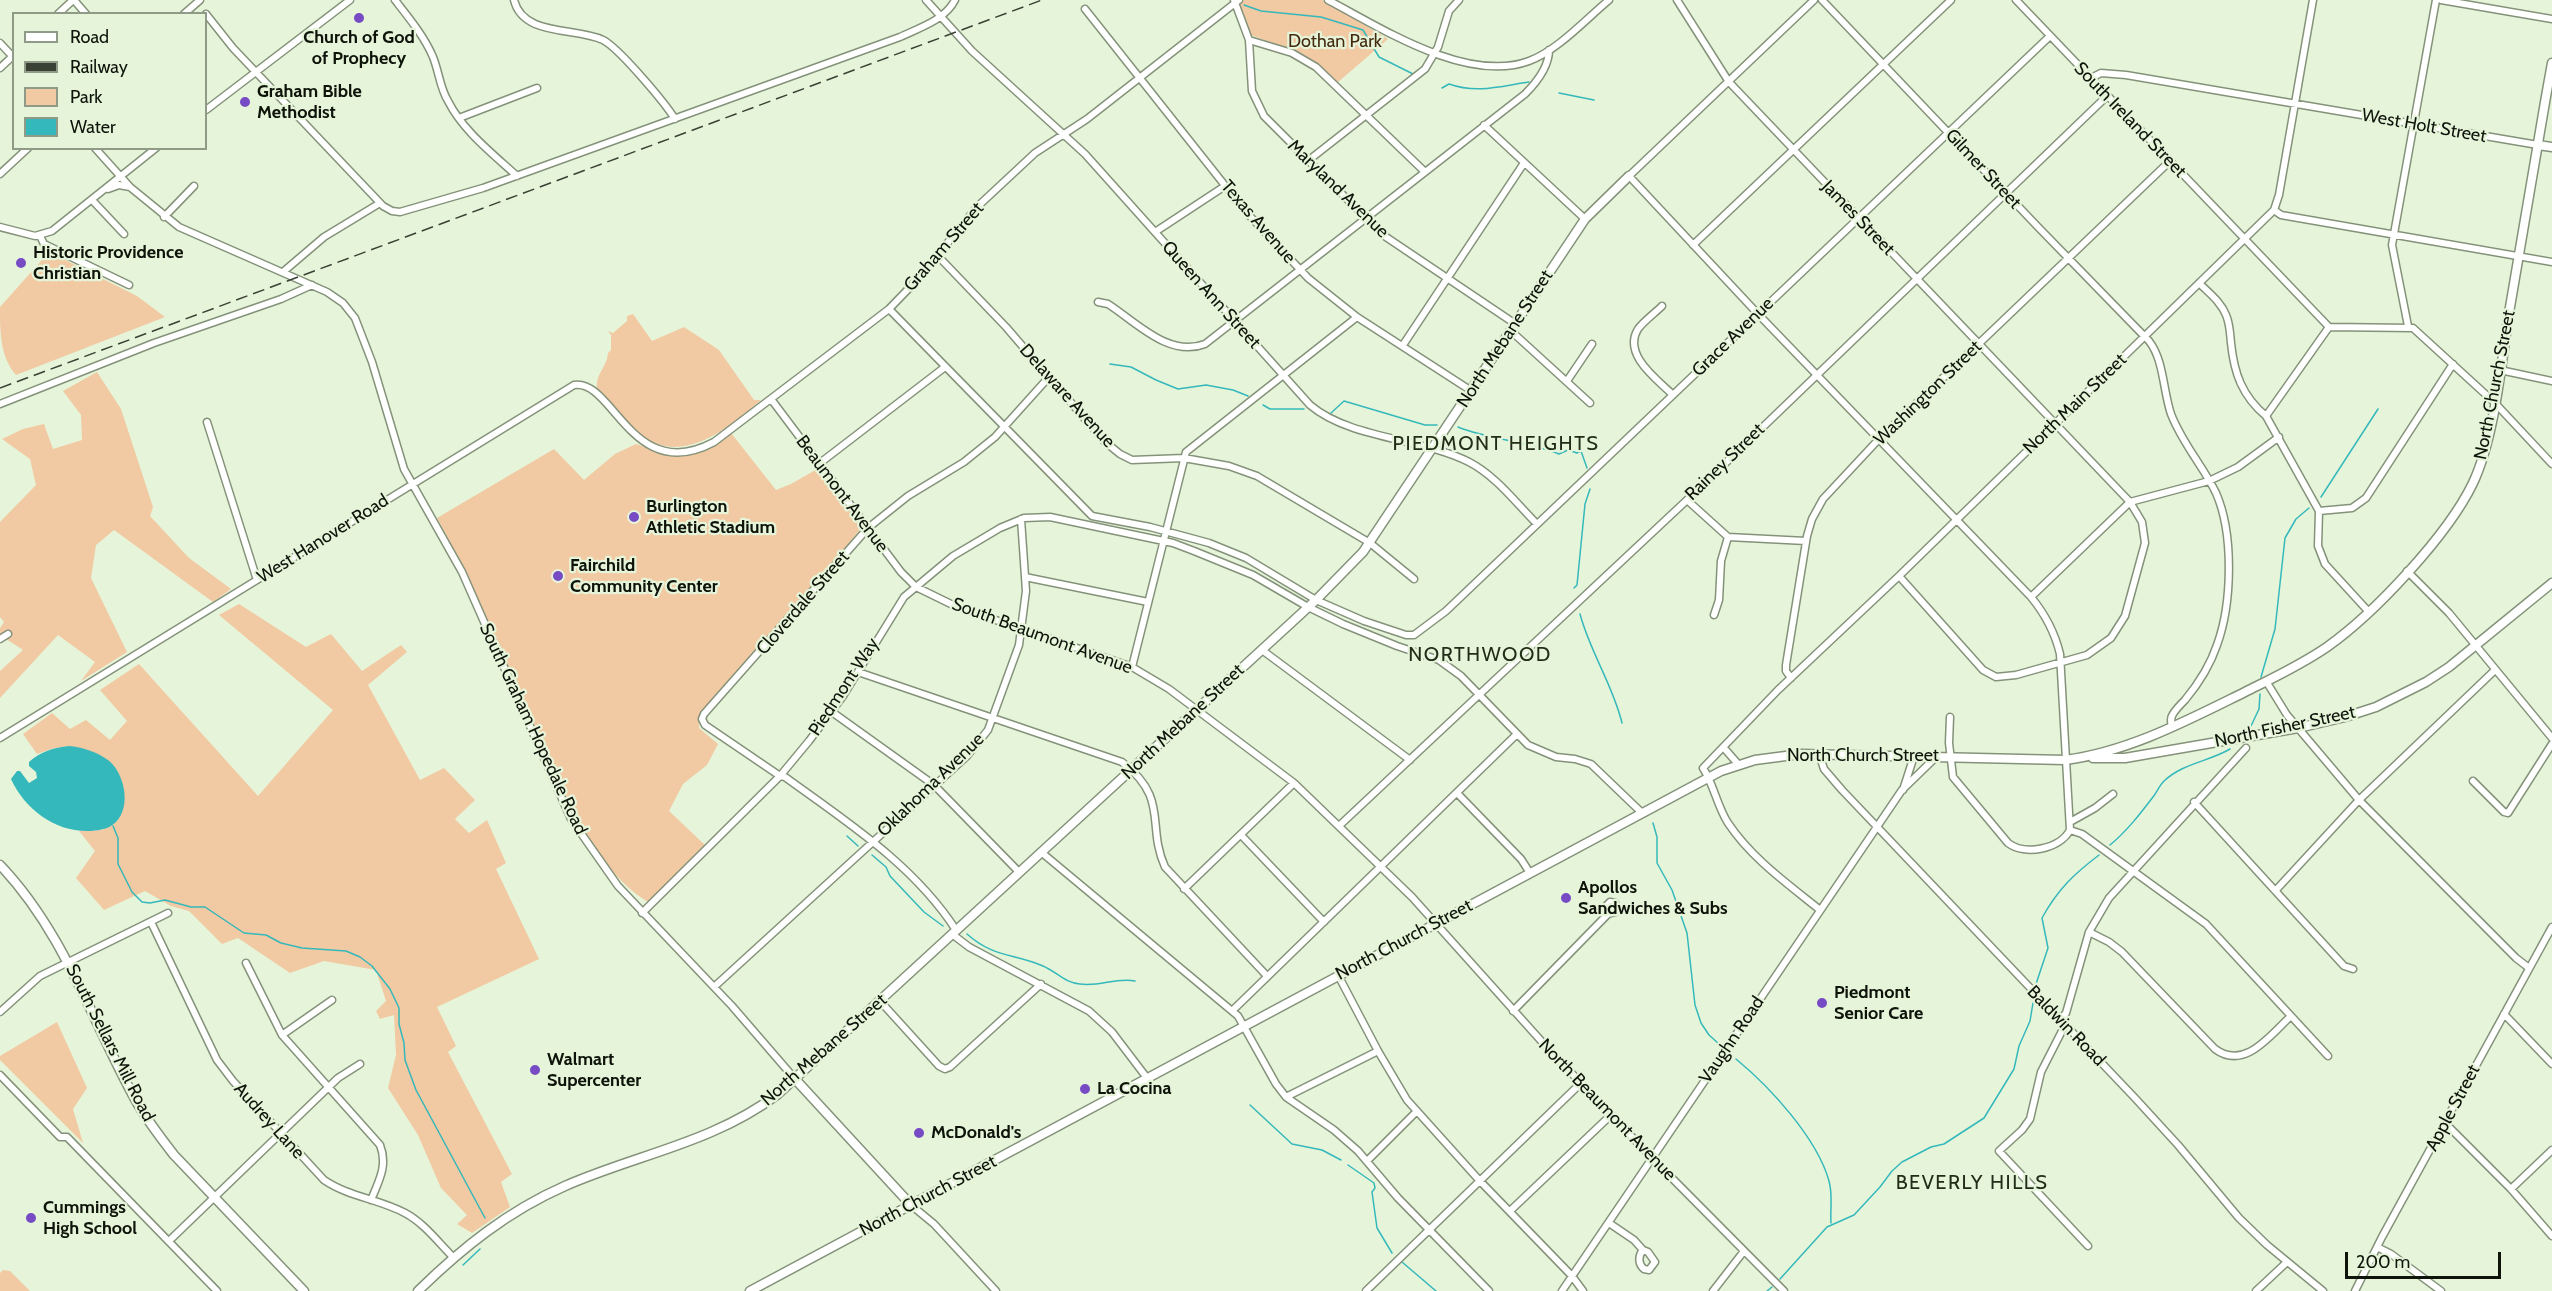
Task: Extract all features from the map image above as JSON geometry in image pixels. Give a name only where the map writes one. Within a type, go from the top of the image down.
[{"type":"main road","name":"North Church Street","points":[[750,1291],[1708,776],[1737,764],[1789,754],[2065,760],[2087,758],[2172,727],[2266,681],[2327,646],[2368,611],[2407,571],[2449,522],[2468,492],[2486,443],[2552,63]]},
{"type":"main road","name":"West Holt Street","points":[[2538,145],[2552,147]]},
{"type":"main road","name":"North Mebane Street","points":[[418,1291],[453,1257],[494,1226],[542,1196],[590,1176],[708,1135],[766,1103],[795,1079],[1262,650],[1346,571],[1370,543],[1585,219],[1629,176]]},
{"type":"main road","name":"North Fisher Street","points":[[2087,758],[2125,758],[2298,728],[2355,714],[2394,699],[2436,676],[2551,587]]},
{"type":"main road","name":"South Sellars Mill Road","points":[[0,865],[38,910],[67,960],[137,1104],[174,1155],[304,1291]]},
{"type":"main road","name":"South Graham Hopedale Road","points":[[795,1079],[911,1205]]},
{"type":"street","points":[[60,12],[73,0],[84,12]]},
{"type":"street","points":[[207,109],[350,0]]},
{"type":"street","points":[[395,0],[424,37],[438,69],[446,99],[459,118],[517,176]]},
{"type":"street","points":[[514,0],[523,17],[532,23],[605,41],[675,119]]},
{"type":"street","name":"Queen Ann Street","points":[[926,0],[972,51],[1084,154],[1310,405],[1330,418],[1458,457],[1483,471],[1538,524]]},
{"type":"street","points":[[207,16],[256,72],[380,203],[388,209],[400,212],[452,198],[517,176],[900,37],[940,17],[950,9],[955,0]]},
{"type":"street","points":[[1328,0],[1338,2],[1380,29],[1435,54],[1481,64],[1510,65],[1530,61],[1549,50],[1609,0]]},
{"type":"street","points":[[1309,160],[1417,77],[1435,54],[1446,16],[1460,0]]},
{"type":"street","name":"James Street","points":[[1677,0],[1729,82],[2130,502],[2142,522],[2145,543],[2125,616],[2111,638],[2096,650],[2060,663],[2004,678],[1990,675],[1983,670],[1899,576]]},
{"type":"street","name":"North Mebane Street","points":[[1629,176],[1814,0]]},
{"type":"street","name":"Gilmer Street","points":[[1822,0],[2156,352],[2167,401],[2175,424],[2209,481],[2222,509],[2227,534],[2227,584],[2223,625],[2211,661],[2201,679],[2173,714],[2172,727]]},
{"type":"street","points":[[1693,246],[1951,0]]},
{"type":"street","name":"South Ireland Street","points":[[2017,0],[2329,327]]},
{"type":"street","points":[[2313,0],[2279,195],[2274,210],[2281,215],[2552,262]]},
{"type":"street","points":[[2408,327],[2392,247],[2436,0]]},
{"type":"street","points":[[2441,0],[2468,2],[2552,20]]},
{"type":"street","points":[[186,12],[197,1]]},
{"type":"street","name":"Maryland Avenue","points":[[1236,1],[1249,40],[1251,84],[1260,110],[1284,137],[1392,242],[1513,327],[1590,403]]},
{"type":"street","name":"Graham Street","points":[[636,436],[654,447],[670,451],[699,449],[714,441],[890,309],[977,207],[1035,153],[1087,119],[1236,1]]},
{"type":"street","name":"Texas Avenue","points":[[1085,9],[1256,225],[1299,269],[1323,292],[1357,317],[1470,390]]},
{"type":"street","name":"Grace Avenue","points":[[1414,635],[1446,611],[2050,36]]},
{"type":"street","points":[[1249,40],[1284,50],[1304,59],[1326,75],[1424,171]]},
{"type":"street","points":[[0,43],[12,55]]},
{"type":"street","points":[[1098,302],[1108,304],[1173,346],[1184,348],[1205,344],[1531,88],[1547,62],[1549,50]]},
{"type":"street","points":[[0,68],[12,57]]},
{"type":"street","name":"West Holt Street","points":[[2091,78],[2107,72],[2538,145]]},
{"type":"street","points":[[459,118],[537,88]]},
{"type":"street","name":"Rainey Street","points":[[1340,825],[1686,500],[2108,96]]},
{"type":"street","points":[[1484,124],[1585,219]]},
{"type":"street","points":[[1,172],[26,150]]},
{"type":"street","points":[[96,150],[130,187],[164,217],[180,227],[312,285]]},
{"type":"street","points":[[0,227],[40,236],[58,228],[153,150]]},
{"type":"street","name":"Washington Street","points":[[1791,678],[1786,671],[1786,665],[1806,541],[1812,519],[1823,499],[1879,439],[2170,161]]},
{"type":"street","points":[[1403,345],[1524,163]]},
{"type":"street","points":[[1629,176],[1816,375],[2031,597],[2050,626],[2058,646],[2060,663],[2070,822],[2070,830],[2063,839],[2050,847],[2020,849],[2013,847],[1972,802],[1953,777],[1950,756],[1950,717]]},
{"type":"street","points":[[105,190],[119,185],[130,187]]},
{"type":"street","points":[[164,217],[194,186]]},
{"type":"street","points":[[1155,232],[1225,186]]},
{"type":"street","points":[[92,200],[124,234]]},
{"type":"street","points":[[283,272],[324,237],[380,203]]},
{"type":"street","name":"North Main Street","points":[[1708,776],[1703,768],[1712,756],[1724,748],[1791,678],[1899,576],[2274,210]]},
{"type":"street","points":[[40,236],[44,244],[129,285]]},
{"type":"street","name":"Delaware Avenue","points":[[937,255],[1006,327],[1104,441],[1119,454],[1141,461],[1184,459],[1229,466],[1257,476],[1370,543],[1414,579]]},
{"type":"street","points":[[2199,283],[2224,310],[2238,381],[2253,404],[2266,416],[2319,511],[2318,546],[2325,564],[2368,611]]},
{"type":"street","points":[[0,404],[140,348],[281,299],[312,285]]},
{"type":"street","name":"South Graham Hopedale Road","points":[[312,285],[339,298],[355,318],[377,380],[398,454],[411,483],[462,572],[571,819],[605,870],[642,913],[714,987],[795,1079]]},
{"type":"street","points":[[1662,306],[1638,330],[1635,350],[1644,366],[1673,395]]},
{"type":"street","points":[[890,309],[1084,510],[1098,518],[1167,531],[1209,543],[1246,558],[1316,600],[1364,621],[1406,635],[1414,635],[1411,651]]},
{"type":"street","points":[[1132,667],[1184,459],[1190,448],[1357,317]]},
{"type":"street","points":[[2266,416],[2329,327],[2408,327],[2417,331],[2494,402],[2552,464]]},
{"type":"street","points":[[1567,381],[1592,344]]},
{"type":"street","points":[[2319,511],[2352,508],[2366,498],[2453,364]]},
{"type":"street","points":[[820,463],[945,367]]},
{"type":"street","points":[[2500,370],[2552,381]]},
{"type":"street","name":"Cloverdale Street","points":[[780,776],[702,721],[704,714],[807,600],[868,528],[908,496],[973,455],[1005,428],[1049,377]]},
{"type":"street","name":"West Hanover Road","points":[[0,738],[411,483],[578,384],[585,385],[594,391],[636,436]]},
{"type":"street","name":"Beaumont Avenue","points":[[771,399],[901,572],[916,587]]},
{"type":"street","points":[[207,422],[257,580]]},
{"type":"street","points":[[2031,597],[2130,502],[2209,481],[2254,457],[2279,437]]},
{"type":"street","points":[[1686,500],[1728,537],[1806,541]]},
{"type":"street","points":[[1075,522],[1084,510]]},
{"type":"street","name":"Piedmont Way","points":[[642,913],[780,776],[832,712],[900,602],[964,548],[1021,519],[1043,517],[1164,541],[1235,567],[1308,607],[1447,664],[1528,745],[1542,752],[1591,764],[1641,812]]},
{"type":"street","name":"Oklahoma Avenue","points":[[714,987],[974,749],[988,730],[1023,629],[1025,577],[1021,519]]},
{"type":"street","points":[[1714,615],[1719,600],[1721,561],[1728,537]]},
{"type":"street","points":[[2407,571],[2449,613],[2552,738]]},
{"type":"street","points":[[1025,577],[1148,602]]},
{"type":"street","name":"South Beaumont Avenue","points":[[916,587],[955,606],[1132,667],[1164,686],[1294,783],[1340,825],[1436,924]]},
{"type":"street","points":[[0,639],[8,634]]},
{"type":"street","points":[[1262,650],[1410,760]]},
{"type":"street","points":[[2276,890],[2359,800],[2495,670]]},
{"type":"street","points":[[858,672],[1122,762],[1131,769],[1154,802],[1161,860],[1170,874],[1267,976]]},
{"type":"street","points":[[2266,681],[2281,707],[2359,800],[2516,958],[2529,968]]},
{"type":"street","points":[[832,712],[934,785],[1019,872]]},
{"type":"street","points":[[1233,1010],[1517,734]]},
{"type":"street","points":[[2473,781],[2504,813],[2509,812],[2552,744]]},
{"type":"street","points":[[1724,748],[1737,764]]},
{"type":"street","points":[[2088,1246],[1999,1151],[2022,1130],[2030,1119],[2041,1072],[2068,1008],[2089,932],[2109,898],[2194,802],[2246,748]]},
{"type":"street","name":"Baldwin Road","points":[[1819,754],[1824,770],[2178,1145],[2230,1209],[2287,1262],[2323,1291]]},
{"type":"street","name":"Vaughn Road","points":[[1902,790],[1914,756]]},
{"type":"street","name":"Vaughn Road","points":[[1562,1291],[1902,790],[1936,756]]},
{"type":"street","points":[[780,776],[785,777],[873,841],[928,894],[954,932],[969,947],[1080,1005],[1101,1021],[1147,1078]]},
{"type":"street","points":[[1708,776],[1725,819],[1736,834],[1779,879],[1820,910]]},
{"type":"street","points":[[1184,889],[1294,783]]},
{"type":"street","points":[[1457,793],[1521,859],[1530,873]]},
{"type":"street","points":[[2070,822],[2095,808],[2112,794]]},
{"type":"street","points":[[2194,802],[2344,966],[2353,969]]},
{"type":"street","points":[[2070,830],[2082,834],[2206,924],[2328,1056]]},
{"type":"street","points":[[1241,835],[1324,922]]},
{"type":"street","points":[[1041,852],[1233,1010],[1245,1026],[1276,1084],[1286,1097],[1334,1130],[1367,1161],[1398,1198],[1489,1291]]},
{"type":"street","points":[[0,1012],[33,981],[67,960],[168,913]]},
{"type":"street","points":[[1513,1011],[1608,914]]},
{"type":"street","name":"Audrey Lane","points":[[151,922],[217,1060],[280,1133],[324,1180],[342,1190],[405,1213],[417,1221],[453,1257]]},
{"type":"street","name":"North Beaumont Avenue","points":[[1436,924],[1513,1011],[1652,1158],[1784,1291]]},
{"type":"street","name":"Apple Street","points":[[2355,1291],[2552,927]]},
{"type":"street","points":[[2089,932],[2122,952],[2215,1050],[2225,1056],[2237,1057],[2249,1054],[2291,1016]]},
{"type":"street","points":[[246,963],[282,1035],[376,1138],[382,1152],[383,1171],[371,1200]]},
{"type":"street","points":[[1338,975],[1398,1086],[1417,1111],[1479,1180],[1572,1276],[1583,1291]]},
{"type":"street","points":[[880,1001],[939,1066],[949,1068],[1041,984]]},
{"type":"street","points":[[282,1035],[332,1000]]},
{"type":"street","points":[[2504,1014],[2552,1064]]},
{"type":"street","points":[[1286,1097],[1378,1051]]},
{"type":"street","points":[[170,1240],[329,1087],[347,1071],[360,1064]]},
{"type":"street","points":[[0,1075],[60,1137],[67,1137],[170,1240],[217,1291]]},
{"type":"street","points":[[1366,1291],[1581,1083]]},
{"type":"street","points":[[1367,1161],[1417,1111]]},
{"type":"street","points":[[1510,1211],[1611,1114]]},
{"type":"street","points":[[2445,1123],[2511,1189],[2552,1236]]},
{"type":"street","points":[[2511,1189],[2552,1152]]},
{"type":"street","points":[[911,1205],[934,1224],[996,1291]]},
{"type":"street","points":[[1609,1223],[1643,1250]]},
{"type":"street","points":[[2377,1247],[2441,1291]]},
{"type":"street","points":[[1713,1291],[1744,1251]]},
{"type":"street","points":[[2256,1291],[2287,1262]]},
{"type":"green space","name":"Dothan Park","points":[[1245,0],[1322,0],[1388,39],[1337,83],[1318,67],[1291,50],[1251,35],[1239,8],[1240,2]]},
{"type":"green space","points":[[49,252],[137,296],[165,317],[16,375],[4,352],[0,307]]},
{"type":"green space","points":[[633,314],[652,341],[684,327],[719,350],[754,400],[761,400],[718,433],[686,446],[670,447],[653,442],[637,432],[597,388],[598,378],[611,350],[611,335],[608,331],[613,333],[627,321],[627,316]]},
{"type":"green space","points":[[97,372],[121,409],[153,507],[150,516],[189,558],[231,589],[213,602],[114,530],[96,545],[91,578],[127,652],[81,681],[95,662],[58,635],[0,698],[0,671],[23,650],[0,635],[0,628],[4,622],[0,617],[0,522],[36,485],[30,459],[2,439],[23,429],[44,424],[53,449],[82,440],[81,415],[63,391]]},
{"type":"green space","points":[[731,433],[776,490],[819,468],[861,522],[862,527],[700,716],[699,728],[718,744],[707,765],[683,784],[669,811],[706,846],[648,902],[622,881],[599,854],[577,820],[540,746],[475,595],[437,518],[554,449],[584,480],[615,454],[636,444],[663,454],[691,454],[715,444]]},
{"type":"green space","points":[[239,604],[306,647],[331,634],[362,671],[401,645],[407,652],[368,685],[420,780],[444,768],[475,800],[455,819],[469,833],[487,820],[506,863],[496,869],[539,959],[437,1007],[456,1046],[448,1052],[512,1174],[501,1182],[510,1207],[472,1233],[457,1224],[467,1215],[441,1188],[418,1135],[388,1088],[396,1055],[394,1015],[380,1019],[376,1011],[386,1001],[376,970],[324,961],[290,973],[238,938],[222,944],[189,911],[171,906],[145,891],[104,910],[76,878],[95,851],[79,831],[102,830],[118,820],[69,746],[37,754],[23,734],[52,713],[70,729],[86,720],[110,740],[127,721],[100,690],[139,664],[258,796],[333,710],[219,615]]},
{"type":"green space","points":[[57,1022],[87,1088],[73,1109],[83,1143],[0,1060],[0,1056]]},
{"type":"green space","points":[[3,1270],[10,1271],[30,1291],[0,1291],[0,1273]]},
{"type":"water","points":[[69,746],[99,755],[114,765],[118,772],[124,789],[124,807],[116,822],[108,828],[78,831],[54,824],[34,810],[11,779],[17,771],[20,771],[29,783],[37,778],[29,762],[48,751]]},
{"type":"waterway","points":[[1244,5],[1261,11],[1321,17],[1363,30],[1379,57],[1413,74]]},
{"type":"waterway","points":[[1442,88],[1449,84],[1479,89],[1529,82]]},
{"type":"waterway","points":[[1559,93],[1594,100]]},
{"type":"waterway","points":[[1110,364],[1131,367],[1178,389],[1206,385],[1233,390],[1248,396]]},
{"type":"waterway","points":[[1331,413],[1344,401],[1425,425],[1437,425]]},
{"type":"waterway","points":[[1263,405],[1270,409],[1304,409]]},
{"type":"waterway","points":[[2321,497],[2378,409]]},
{"type":"waterway","points":[[1458,427],[1559,454],[1568,450],[1577,453],[1581,451],[1587,468]]},
{"type":"waterway","points":[[1574,588],[1577,585],[1585,504],[1590,489]]},
{"type":"waterway","points":[[2261,677],[2275,629],[2285,538],[2296,519],[2309,508]]},
{"type":"waterway","points":[[1580,614],[1622,723]]},
{"type":"waterway","points":[[2251,726],[2259,709],[2260,694]]},
{"type":"waterway","points":[[2110,845],[2133,822],[2162,783],[2171,775],[2230,749]]},
{"type":"waterway","points":[[1653,823],[1657,837],[1657,863],[1672,890],[1687,933],[1695,1005],[1701,1023],[1719,1044]]},
{"type":"waterway","points":[[113,826],[118,838],[118,864],[132,892],[142,902],[165,900],[191,907],[205,907],[244,933],[266,935],[281,943],[302,948],[346,951],[372,966],[390,989],[399,1008],[399,1024],[404,1043],[405,1060],[416,1090],[485,1218]]},
{"type":"waterway","points":[[847,836],[858,846]]},
{"type":"waterway","points":[[872,855],[886,867],[890,876],[924,912],[943,926]]},
{"type":"waterway","points":[[2036,984],[2048,948],[2042,918],[2067,883],[2099,855]]},
{"type":"waterway","points":[[967,934],[986,947],[1043,966],[1075,983],[1087,985],[1121,980],[1135,981]]},
{"type":"waterway","points":[[1780,1279],[1827,1227],[1854,1215],[1902,1162],[1931,1147],[1944,1144],[1984,1118],[2014,1069],[2019,1046],[2030,1021],[2033,1003]]},
{"type":"waterway","points":[[1736,1059],[1791,1114],[1814,1148],[1829,1181],[1831,1223]]},
{"type":"waterway","points":[[1250,1105],[1292,1144],[1322,1150],[1341,1160]]},
{"type":"waterway","points":[[1348,1165],[1374,1183],[1375,1188],[1372,1192],[1377,1228],[1392,1253]]},
{"type":"waterway","points":[[463,1265],[480,1249]]},
{"type":"waterway","points":[[1402,1262],[1436,1291]]},
{"type":"waterway","points":[[1767,1291],[1772,1287]]},
{"type":"railway","points":[[0,388],[1042,0]]},
{"type":"place","name":"Church of God of Prophecy","points":[[359,18]]},
{"type":"place","name":"Graham Bible Methodist","points":[[245,102]]},
{"type":"place","name":"Historic Providence Christian","points":[[21,263]]},
{"type":"place","name":"Burlington Athletic Stadium","points":[[634,517]]},
{"type":"place","name":"Fairchild Community Center","points":[[558,576]]},
{"type":"place","name":"Apollos Sandwiches & Subs","points":[[1566,898]]},
{"type":"place","name":"Piedmont Senior Care","points":[[1822,1003]]},
{"type":"place","name":"Walmart Supercenter","points":[[535,1070]]},
{"type":"place","name":"La Cocina","points":[[1085,1089]]},
{"type":"place","name":"McDonald's","points":[[919,1133]]},
{"type":"place","name":"Cummings High School","points":[[31,1218]]},
{"type":"district","name":"PIEDMONT HEIGHTS","points":[[1496,444]]},
{"type":"district","name":"NORTHWOOD","points":[[1480,655]]},
{"type":"district","name":"BEVERLY HILLS","points":[[1972,1183]]}]
